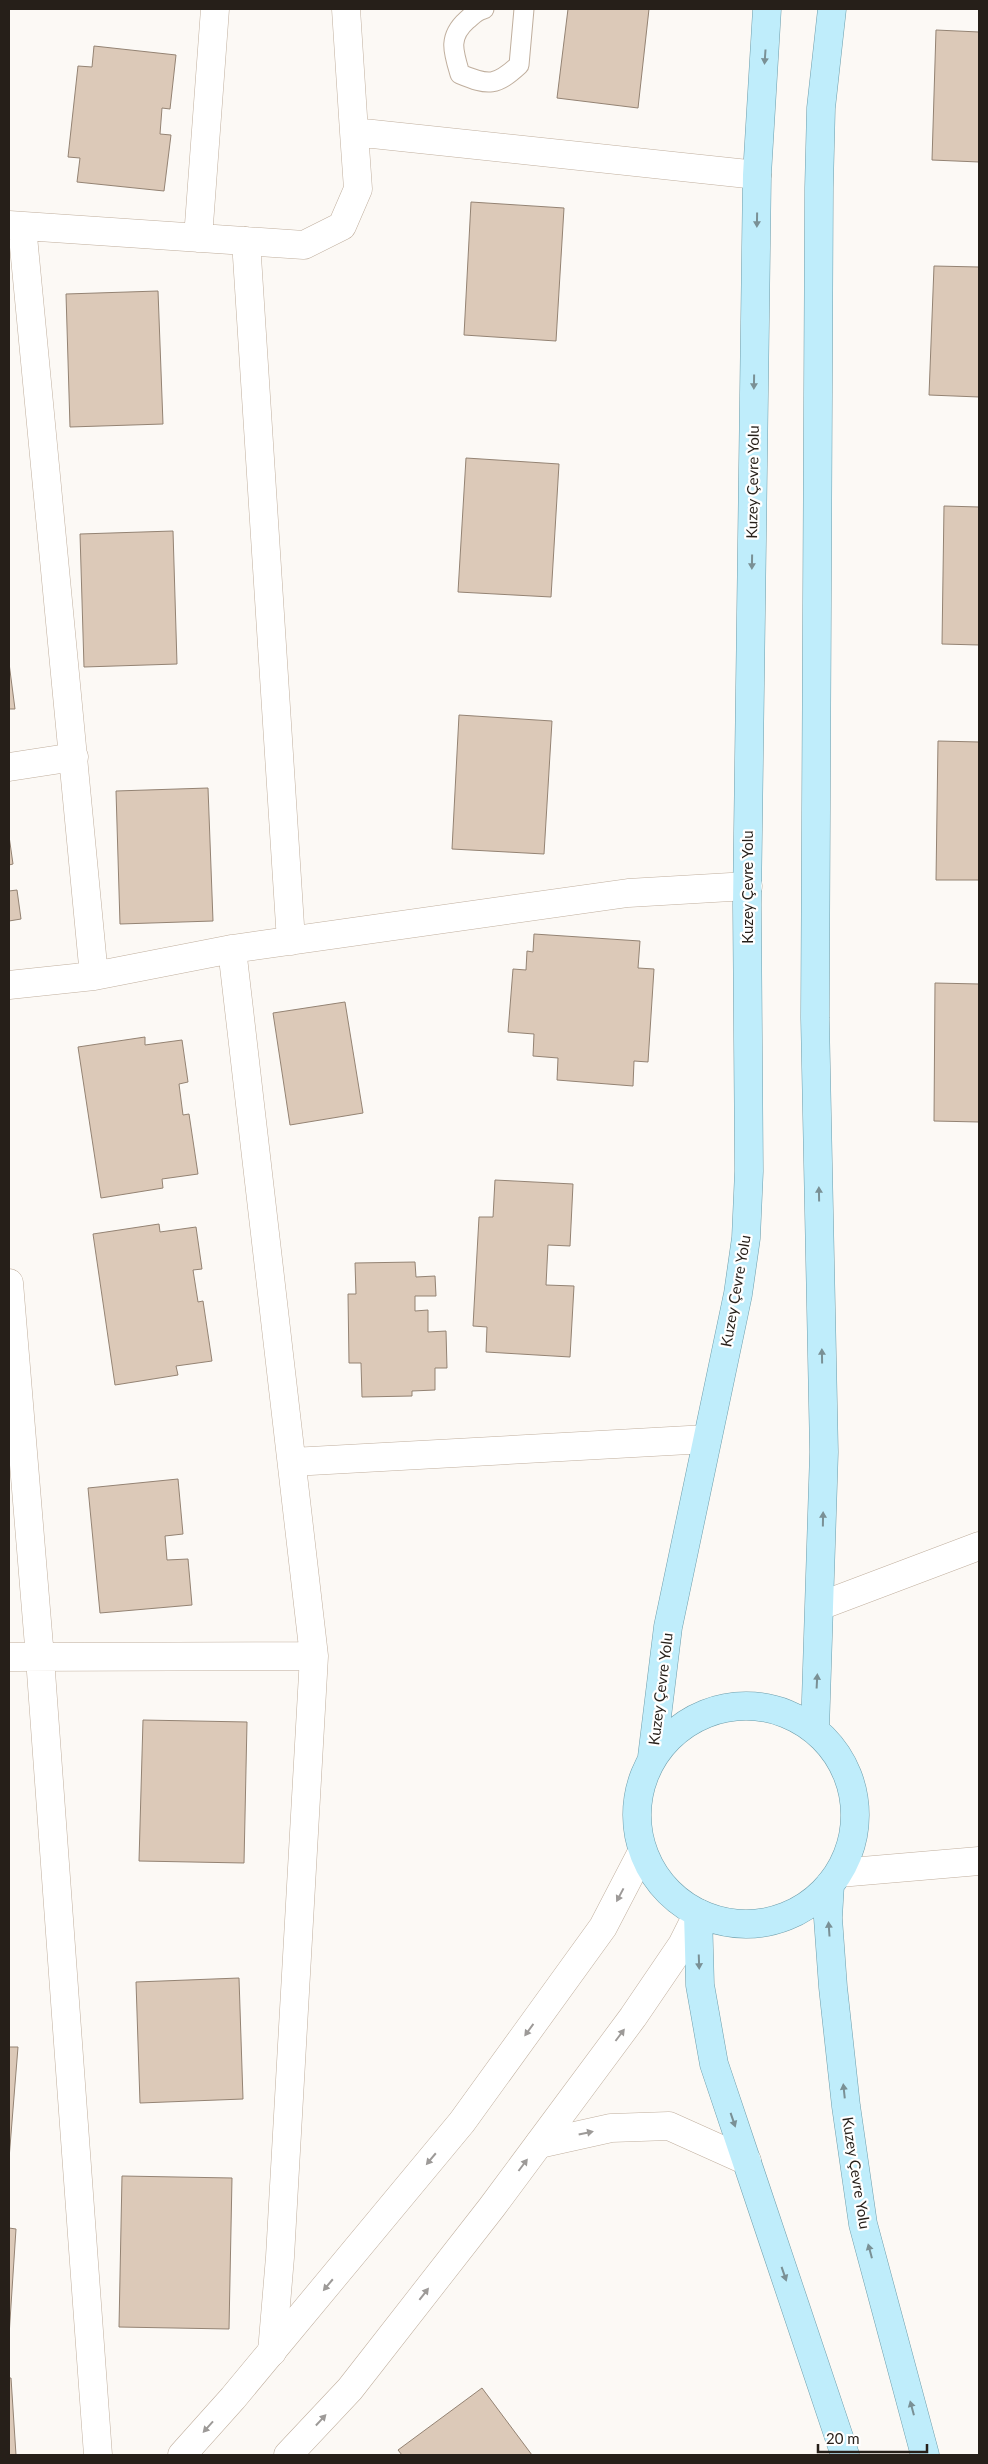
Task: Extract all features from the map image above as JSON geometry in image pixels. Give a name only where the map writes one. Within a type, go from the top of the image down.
[{"type":"main road","name":"Kuzey Çevre Yolu","points":[[652,1757],[668,1627],[738,1294],[746,1238],[749,1171],[748,886],[757,175],[768,9]]},
{"type":"main road","points":[[815,1730],[824,1452],[815,1018],[818,198],[821,108],[832,9]]},
{"type":"main road","points":[[757,1705],[782,1711],[804,1721],[815,1730],[838,1755],[849,1777],[855,1802],[850,1850],[835,1879],[805,1907],[783,1918],[759,1924],[735,1924],[710,1919],[669,1893],[654,1874],[642,1852],[637,1828],[637,1804],[642,1779],[652,1757],[668,1738],[686,1722],[709,1711],[733,1706],[757,1705]]},
{"type":"main road","name":"Kuzey Çevre Yolu","points":[[835,1879],[828,1918],[833,1987],[846,2106],[863,2224],[925,2455]]},
{"type":"main road","points":[[698,1913],[700,1985],[714,2064],[845,2455]]},
{"type":"street","points":[[198,238],[215,9]]},
{"type":"street","points":[[94,976],[74,757],[16,226],[304,245],[342,226],[358,189],[346,9]]},
{"type":"street","points":[[354,132],[757,175]]},
{"type":"street","points":[[246,241],[291,941]]},
{"type":"street","points":[[9,767],[74,757]]},
{"type":"street","points":[[9,986],[94,976],[232,950],[628,893],[748,886]]},
{"type":"street","points":[[232,950],[314,1656],[280,2258],[272,2352]]},
{"type":"street","points":[[9,1283],[12,1367],[40,1658],[98,2455]]},
{"type":"street","points":[[292,1462],[707,1439]]},
{"type":"street","points":[[820,1606],[979,1546]]},
{"type":"street","points":[[9,1657],[314,1656]]},
{"type":"street","points":[[182,2455],[272,2352],[462,2122],[603,1927],[642,1852]]},
{"type":"street","points":[[835,1879],[979,1861]]},
{"type":"street","points":[[288,2455],[350,2389],[539,2144],[633,2017],[682,1945],[698,1913]]},
{"type":"street","points":[[539,2144],[611,2128],[669,2126],[747,2161]]},
{"type":"lane","points":[[484,9],[478,10],[457,28],[452,50],[460,74],[482,83],[504,79],[519,65],[524,9]]},
{"type":"building","points":[[568,9],[649,9],[638,108],[557,98]]},
{"type":"building","points":[[936,30],[979,32],[979,162],[932,160]]},
{"type":"building","points":[[94,46],[176,55],[170,109],[162,108],[160,134],[171,135],[164,191],[77,182],[80,158],[68,157],[78,66],[92,67]]},
{"type":"building","points":[[471,202],[564,208],[556,341],[464,335]]},
{"type":"building","points":[[934,266],[979,267],[979,397],[929,395]]},
{"type":"building","points":[[158,291],[163,424],[70,427],[66,294]]},
{"type":"building","points":[[466,458],[559,464],[551,597],[458,592]]},
{"type":"building","points":[[944,506],[979,507],[979,645],[942,644]]},
{"type":"building","points":[[173,531],[177,664],[84,667],[80,534]]},
{"type":"building","points":[[9,663],[15,709],[9,709]]},
{"type":"building","points":[[459,715],[552,721],[544,854],[452,849]]},
{"type":"building","points":[[938,741],[979,742],[979,880],[936,880]]},
{"type":"building","points":[[208,788],[213,921],[120,924],[116,791]]},
{"type":"building","points":[[9,836],[13,864],[9,865]]},
{"type":"building","points":[[17,890],[21,919],[9,921],[9,891]]},
{"type":"building","points":[[534,934],[640,941],[638,968],[654,969],[648,1062],[634,1061],[633,1086],[557,1080],[558,1058],[533,1056],[534,1034],[508,1032],[513,969],[526,970],[527,951],[533,952]]},
{"type":"building","points":[[935,983],[979,984],[979,1122],[934,1121]]},
{"type":"building","points":[[345,1002],[363,1113],[290,1125],[273,1013]]},
{"type":"building","points":[[145,1037],[145,1045],[182,1040],[188,1082],[179,1084],[183,1115],[189,1114],[198,1174],[162,1179],[163,1188],[101,1198],[78,1047]]},
{"type":"building","points":[[495,1180],[573,1184],[570,1246],[548,1245],[546,1285],[574,1286],[570,1357],[486,1352],[487,1327],[473,1326],[479,1217],[493,1217]]},
{"type":"building","points":[[159,1224],[160,1232],[196,1227],[202,1269],[193,1270],[198,1302],[203,1301],[212,1361],[176,1366],[178,1375],[115,1385],[93,1234]]},
{"type":"building","points":[[415,1262],[416,1277],[435,1276],[436,1296],[415,1296],[415,1311],[428,1310],[428,1332],[446,1331],[447,1368],[435,1368],[435,1390],[412,1391],[412,1396],[362,1397],[361,1363],[349,1363],[348,1294],[356,1294],[355,1263]]},
{"type":"building","points":[[178,1479],[183,1534],[165,1536],[167,1560],[188,1559],[192,1605],[100,1613],[88,1488]]},
{"type":"building","points":[[143,1720],[247,1722],[244,1863],[139,1861]]},
{"type":"building","points":[[239,1978],[243,2099],[140,2103],[136,1982]]},
{"type":"building","points":[[9,2047],[18,2047],[9,2159]]},
{"type":"building","points":[[122,2176],[232,2178],[229,2329],[119,2327]]},
{"type":"building","points":[[9,2228],[16,2229],[9,2336]]},
{"type":"building","points":[[9,2378],[11,2378],[16,2455],[9,2455]]},
{"type":"building","points":[[482,2388],[532,2455],[402,2455],[398,2450]]}]
